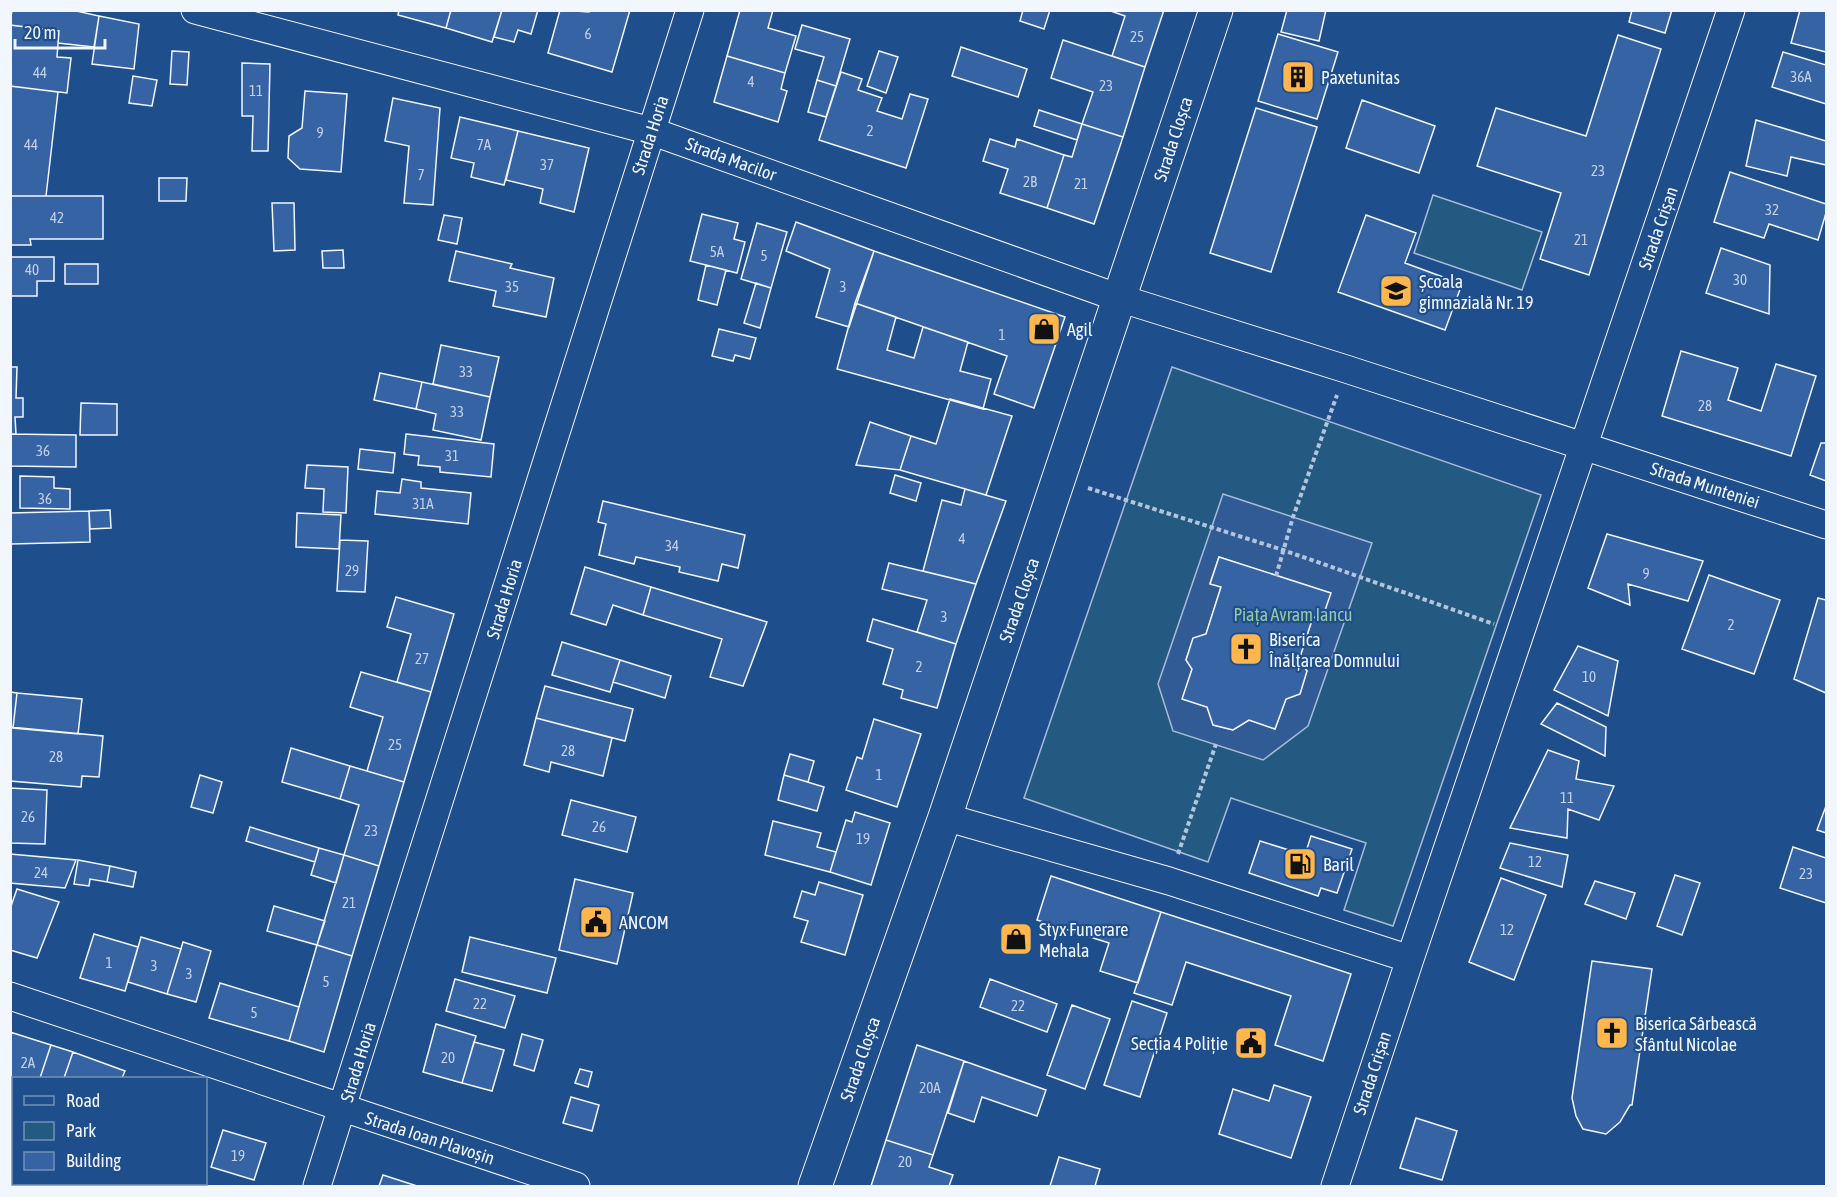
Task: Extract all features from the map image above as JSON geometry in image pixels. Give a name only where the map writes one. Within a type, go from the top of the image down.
[{"type":"main road","name":"Strada Cloșca","points":[[815,1186],[945,817],[1216,10]]},
{"type":"street","name":"Strada Macilor","points":[[195,10],[651,131],[1119,298]]},
{"type":"street","name":"Strada Horia","points":[[317,1186],[690,10]]},
{"type":"street","name":"Strada Crișan","points":[[1584,446],[1731,10]]},
{"type":"street","points":[[945,817],[1169,881],[1410,959],[1584,446],[1119,298]]},
{"type":"street","name":"Strada Munteniei","points":[[1584,446],[1827,525]]},
{"type":"street","name":"Strada Crișan","points":[[1335,1186],[1410,959]]},
{"type":"street","name":"Strada Ioan Plavoșin","points":[[10,996],[576,1186]]},
{"type":"path","points":[[1276,576],[1346,369]]},
{"type":"path","points":[[1060,479],[1283,550],[1494,624]]},
{"type":"path","points":[[1169,881],[1216,744]]},
{"type":"green space","points":[[1433,195],[1542,232],[1522,290],[1414,253]]},
{"type":"green space","name":"Piața Avram Iancu","points":[[1172,367],[1541,495],[1393,926],[1344,910],[1366,843],[1231,798],[1208,862],[1024,798]]},
{"type":"shaded area","points":[[1223,494],[1372,543],[1308,726],[1263,760],[1173,731],[1158,684]],"holes":[[[1219,557],[1330,593],[1322,619],[1313,617],[1299,660],[1307,671],[1300,694],[1286,699],[1275,729],[1249,720],[1233,730],[1214,725],[1207,707],[1183,699],[1192,669],[1186,660],[1193,639],[1206,634],[1221,587],[1210,583]]]},
{"type":"building","points":[[12,10],[72,10],[99,16],[94,47],[58,43],[59,31],[10,25]]},
{"type":"building","points":[[399,10],[451,10],[446,28],[398,15]]},
{"type":"building","points":[[451,10],[502,10],[492,42],[446,28]]},
{"type":"building","points":[[502,10],[538,10],[531,34],[518,30],[514,42],[494,37]]},
{"type":"building","points":[[560,10],[589,12],[589,10],[630,10],[612,72],[548,53]]},
{"type":"building","points":[[740,10],[773,10],[768,28],[796,36],[785,73],[727,56]]},
{"type":"building","points":[[1023,10],[1050,10],[1044,29],[1020,21]]},
{"type":"building","points":[[1108,10],[1164,10],[1145,67],[1112,56],[1125,16]]},
{"type":"building","points":[[1287,10],[1326,10],[1319,41],[1281,32]]},
{"type":"building","points":[[1632,10],[1672,10],[1665,33],[1629,22]]},
{"type":"building","points":[[1800,10],[1826,10],[1826,52],[1791,43]]},
{"type":"building","points":[[99,16],[139,24],[134,69],[92,64]]},
{"type":"building","points":[[10,25],[59,31],[57,57],[71,58],[67,93],[10,86]]},
{"type":"building","points":[[802,25],[850,39],[836,86],[817,80],[824,57],[795,49]]},
{"type":"building","name":"Paxetunitas","points":[[1278,34],[1338,52],[1317,119],[1258,101]]},
{"type":"building","points":[[1618,35],[1661,49],[1589,275],[1540,259],[1561,193],[1477,166],[1496,108],[1586,136]]},
{"type":"building","points":[[1063,40],[1145,67],[1123,137],[1082,124],[1093,92],[1051,78]]},
{"type":"building","points":[[961,47],[1027,69],[1018,97],[952,76]]},
{"type":"building","points":[[172,51],[189,52],[187,85],[170,84]]},
{"type":"building","points":[[879,51],[898,57],[886,93],[867,86]]},
{"type":"building","points":[[1783,52],[1826,65],[1826,104],[1772,87]]},
{"type":"building","points":[[727,56],[785,73],[781,89],[787,91],[778,122],[714,102]]},
{"type":"building","points":[[242,63],[270,64],[268,151],[252,151],[253,116],[242,116]]},
{"type":"building","points":[[841,72],[862,79],[858,90],[882,98],[877,111],[902,119],[910,94],[928,99],[906,168],[819,140]]},
{"type":"building","points":[[133,76],[157,80],[152,106],[129,103]]},
{"type":"building","points":[[817,80],[836,86],[826,117],[808,112]]},
{"type":"building","points":[[10,86],[58,92],[46,196],[10,196]]},
{"type":"building","points":[[305,91],[347,94],[341,172],[300,169],[288,158],[289,136],[302,128]]},
{"type":"building","points":[[393,98],[440,108],[433,205],[404,203],[409,146],[385,141]]},
{"type":"building","points":[[1362,100],[1435,126],[1419,173],[1346,148]]},
{"type":"building","points":[[1256,108],[1317,127],[1271,272],[1210,253]]},
{"type":"building","points":[[1039,110],[1082,124],[1077,140],[1034,126]]},
{"type":"building","points":[[460,117],[518,131],[504,185],[471,177],[474,163],[451,158]]},
{"type":"building","points":[[1756,120],[1826,141],[1826,165],[1791,157],[1787,176],[1746,166]]},
{"type":"building","points":[[1082,124],[1123,137],[1094,224],[1047,208],[1064,155],[1072,157]]},
{"type":"building","points":[[518,131],[589,148],[574,212],[540,203],[543,189],[506,180]]},
{"type":"building","points":[[990,139],[1015,147],[1017,139],[1064,155],[1047,208],[1000,193],[1008,169],[983,161]]},
{"type":"building","points":[[1730,172],[1826,204],[1826,213],[1818,240],[1769,224],[1764,238],[1714,222]]},
{"type":"building","points":[[159,178],[187,178],[186,201],[159,201]]},
{"type":"building","points":[[10,196],[103,196],[103,239],[30,239],[31,245],[10,245]]},
{"type":"building","points":[[272,203],[294,203],[295,250],[274,251]]},
{"type":"building","points":[[702,214],[738,223],[734,239],[745,242],[737,273],[690,261]]},
{"type":"building","points":[[444,215],[462,218],[457,244],[438,240]]},
{"type":"building","points":[[1366,215],[1416,233],[1405,263],[1462,284],[1445,330],[1338,292]]},
{"type":"building","points":[[796,222],[874,251],[849,327],[816,317],[830,269],[786,251]]},
{"type":"building","points":[[757,223],[787,232],[771,288],[741,279]]},
{"type":"building","points":[[1721,248],[1770,265],[1769,314],[1706,293]]},
{"type":"building","points":[[343,250],[344,268],[323,268],[322,251]]},
{"type":"building","points":[[456,251],[512,264],[510,268],[554,278],[546,317],[493,306],[496,291],[449,281]]},
{"type":"building","points":[[874,251],[1065,317],[1034,408],[994,394],[1007,356],[855,303]]},
{"type":"building","points":[[10,257],[54,257],[54,281],[37,281],[37,296],[10,296]]},
{"type":"building","points":[[65,264],[98,264],[98,284],[65,284]]},
{"type":"building","points":[[706,265],[726,270],[717,305],[698,300]]},
{"type":"building","points":[[756,283],[771,288],[760,328],[744,323]]},
{"type":"building","points":[[855,303],[896,317],[887,350],[914,358],[923,327],[968,342],[960,371],[991,379],[983,409],[837,369]]},
{"type":"building","points":[[719,329],[756,338],[750,359],[735,355],[733,361],[712,356]]},
{"type":"building","points":[[441,345],[499,357],[490,397],[433,384]]},
{"type":"building","points":[[1681,351],[1738,368],[1728,400],[1761,411],[1776,364],[1816,376],[1791,456],[1662,416]]},
{"type":"building","points":[[10,367],[17,367],[16,398],[23,398],[23,417],[15,417],[16,434],[10,434]]},
{"type":"building","points":[[380,373],[422,382],[416,409],[374,400]]},
{"type":"building","points":[[422,382],[490,397],[481,440],[433,430],[436,414],[416,409]]},
{"type":"building","points":[[950,399],[1012,416],[986,495],[900,470],[911,436],[936,444]]},
{"type":"building","points":[[81,403],[117,404],[117,435],[80,435]]},
{"type":"building","points":[[870,422],[911,436],[900,470],[856,465]]},
{"type":"building","points":[[10,434],[76,435],[76,467],[10,466]]},
{"type":"building","points":[[406,434],[494,444],[491,477],[440,472],[440,467],[418,465],[419,456],[404,454]]},
{"type":"building","points":[[1821,443],[1826,443],[1826,481],[1810,475]]},
{"type":"building","points":[[360,449],[395,453],[393,473],[358,469]]},
{"type":"building","points":[[307,465],[348,467],[346,513],[323,512],[324,489],[305,488]]},
{"type":"building","points":[[895,475],[921,483],[916,501],[890,493]]},
{"type":"building","points":[[20,476],[54,477],[54,488],[70,489],[70,509],[20,508]]},
{"type":"building","points":[[402,479],[421,482],[421,488],[471,493],[468,524],[375,514],[377,491],[400,493]]},
{"type":"building","points":[[965,489],[1006,501],[976,584],[923,571],[942,500],[961,505]]},
{"type":"building","points":[[603,501],[745,535],[738,568],[722,564],[718,581],[679,572],[680,567],[636,557],[634,564],[599,555],[606,524],[598,522]]},
{"type":"building","points":[[110,510],[111,528],[90,529],[89,511]]},
{"type":"building","points":[[89,511],[90,542],[11,544],[10,513]]},
{"type":"building","points":[[297,513],[341,515],[339,549],[296,547]]},
{"type":"building","points":[[1607,534],[1703,561],[1688,601],[1628,584],[1630,605],[1588,588]]},
{"type":"building","points":[[340,540],[368,541],[365,592],[337,591]]},
{"type":"building","name":"Biserica Înălțarea Domnului","points":[[1219,557],[1331,593],[1322,619],[1313,617],[1299,660],[1307,671],[1300,694],[1286,699],[1275,729],[1249,720],[1233,730],[1213,725],[1207,707],[1182,699],[1192,669],[1186,660],[1193,638],[1206,634],[1221,587],[1210,584]]},
{"type":"building","points":[[889,563],[976,584],[956,644],[917,632],[927,600],[882,589]]},
{"type":"building","points":[[585,567],[651,587],[643,615],[613,605],[606,625],[571,614]]},
{"type":"building","points":[[1709,575],[1780,600],[1754,674],[1682,649]]},
{"type":"building","points":[[651,587],[767,622],[743,686],[710,677],[722,639],[643,615]]},
{"type":"building","points":[[396,597],[454,614],[431,692],[397,682],[411,634],[387,627]]},
{"type":"building","points":[[1818,598],[1826,600],[1826,693],[1794,679]]},
{"type":"building","points":[[873,619],[956,644],[937,708],[901,698],[903,690],[883,684],[893,649],[867,641]]},
{"type":"building","points":[[562,642],[620,660],[610,692],[552,675]]},
{"type":"building","points":[[1578,646],[1618,661],[1608,716],[1554,690]]},
{"type":"building","points":[[620,660],[671,676],[665,698],[613,682]]},
{"type":"building","points":[[361,672],[431,692],[404,782],[367,771],[383,717],[350,707]]},
{"type":"building","points":[[545,686],[633,709],[625,741],[536,718]]},
{"type":"building","points":[[10,692],[17,693],[13,728],[10,727]]},
{"type":"building","points":[[17,693],[82,699],[78,734],[13,728]]},
{"type":"building","points":[[1557,703],[1606,727],[1605,756],[1541,724]]},
{"type":"building","points":[[536,718],[612,738],[603,776],[551,762],[549,772],[524,765]]},
{"type":"building","points":[[874,719],[921,734],[897,807],[846,790],[857,757],[862,759]]},
{"type":"building","points":[[10,727],[103,736],[99,777],[82,776],[81,787],[10,781]]},
{"type":"building","points":[[291,748],[350,766],[340,799],[282,782]]},
{"type":"building","points":[[1548,750],[1579,761],[1576,779],[1614,786],[1599,820],[1568,809],[1567,838],[1510,828]]},
{"type":"building","points":[[790,754],[814,761],[808,782],[784,775]]},
{"type":"building","points":[[350,766],[404,782],[379,866],[344,855],[359,805],[340,799]]},
{"type":"building","points":[[200,775],[222,782],[213,813],[191,807]]},
{"type":"building","points":[[784,775],[824,787],[817,811],[778,800]]},
{"type":"building","points":[[10,788],[47,790],[45,844],[10,843]]},
{"type":"building","points":[[571,800],[636,817],[627,852],[562,835]]},
{"type":"building","points":[[1826,806],[1826,833],[1817,830]]},
{"type":"building","points":[[855,812],[890,823],[871,885],[830,872],[846,820],[852,822]]},
{"type":"building","points":[[773,821],[821,833],[817,847],[836,852],[830,872],[765,855]]},
{"type":"building","points":[[250,827],[319,848],[315,862],[246,841]]},
{"type":"building","name":"Baril","points":[[1311,836],[1352,849],[1337,893],[1321,888],[1318,896],[1249,873],[1260,841],[1305,855]]},
{"type":"building","points":[[1510,843],[1568,855],[1562,887],[1500,868]]},
{"type":"building","points":[[1793,847],[1826,858],[1826,903],[1780,888]]},
{"type":"building","points":[[319,848],[344,855],[336,883],[311,875]]},
{"type":"building","points":[[10,854],[76,860],[65,888],[10,883]]},
{"type":"building","points":[[344,855],[379,866],[352,956],[317,945]]},
{"type":"building","points":[[78,860],[110,866],[107,882],[90,879],[89,886],[74,884]]},
{"type":"building","points":[[110,866],[136,872],[133,887],[107,882]]},
{"type":"building","points":[[1675,875],[1700,883],[1682,935],[1657,926]]},
{"type":"building","points":[[1051,876],[1161,912],[1138,983],[1100,971],[1109,943],[1037,920]]},
{"type":"building","points":[[1501,878],[1546,895],[1514,980],[1469,962]]},
{"type":"building","name":"ANCOM","points":[[575,879],[633,893],[617,964],[559,950]]},
{"type":"building","points":[[1595,881],[1635,893],[1626,919],[1585,904]]},
{"type":"building","points":[[819,882],[863,895],[845,955],[801,942],[808,921],[794,917],[802,891],[815,895]]},
{"type":"building","points":[[17,889],[59,902],[37,958],[10,950],[10,909]]},
{"type":"building","points":[[274,906],[325,921],[317,945],[267,931]]},
{"type":"building","points":[[1161,912],[1351,974],[1323,1061],[1275,1045],[1291,996],[1186,962],[1172,1005],[1134,993]]},
{"type":"building","points":[[94,934],[138,947],[125,991],[80,978]]},
{"type":"building","points":[[141,937],[181,949],[167,994],[128,982]]},
{"type":"building","points":[[470,937],[556,958],[547,993],[462,972]]},
{"type":"building","points":[[183,942],[211,951],[196,1002],[167,994]]},
{"type":"building","points":[[317,945],[352,956],[324,1052],[289,1041]]},
{"type":"building","name":"Biserica Sârbească Sfântul Nicolae","points":[[1592,961],[1652,969],[1632,1105],[1620,1122],[1606,1134],[1583,1129],[1576,1116],[1572,1098]]},
{"type":"building","points":[[455,979],[515,996],[505,1028],[446,1011]]},
{"type":"building","points":[[990,979],[1057,1004],[1047,1032],[980,1007]]},
{"type":"building","points":[[220,983],[299,1007],[289,1041],[209,1018]]},
{"type":"building","points":[[1132,1001],[1167,1013],[1140,1097],[1104,1085]]},
{"type":"building","points":[[1072,1005],[1110,1019],[1085,1089],[1047,1075]]},
{"type":"building","points":[[436,1024],[476,1036],[462,1083],[423,1072]]},
{"type":"building","points":[[10,1032],[51,1045],[40,1077],[10,1078]]},
{"type":"building","points":[[522,1034],[543,1040],[534,1071],[514,1065]]},
{"type":"building","points":[[474,1042],[504,1050],[492,1091],[462,1083]]},
{"type":"building","points":[[51,1045],[73,1052],[64,1077],[40,1077]]},
{"type":"building","points":[[917,1045],[964,1061],[933,1155],[886,1140]]},
{"type":"building","points":[[73,1052],[125,1071],[122,1077],[64,1077]]},
{"type":"building","points":[[964,1061],[1046,1090],[1037,1116],[982,1097],[974,1122],[948,1113]]},
{"type":"building","points":[[580,1069],[592,1072],[588,1087],[575,1083]]},
{"type":"building","points":[[1274,1085],[1311,1097],[1291,1158],[1219,1134],[1233,1089],[1269,1101]]},
{"type":"building","points":[[571,1097],[599,1105],[592,1131],[563,1123]]},
{"type":"building","points":[[1416,1118],[1457,1131],[1442,1180],[1400,1168]]},
{"type":"building","points":[[223,1130],[266,1143],[254,1180],[211,1167]]},
{"type":"building","points":[[886,1140],[933,1155],[929,1167],[953,1175],[949,1186],[871,1186]]},
{"type":"building","points":[[1059,1157],[1100,1169],[1095,1186],[1050,1186]]},
{"type":"building","points":[[383,1175],[417,1186],[379,1186]]},
{"type":"building","points":[[112,1185],[116,1186],[76,1186]]},
{"type":"place","name":"Paxetunitas","points":[[1298,77]]},
{"type":"place","name":"Școala gimnazială Nr. 19","points":[[1396,291]]},
{"type":"place","name":"Agil","points":[[1044,329]]},
{"type":"place","name":"Biserica Înălțarea Domnului","points":[[1246,649]]},
{"type":"place","name":"Baril","points":[[1300,864]]},
{"type":"place","name":"ANCOM","points":[[596,922]]},
{"type":"place","name":"Styx Funerare Mehala","points":[[1016,939]]},
{"type":"place","name":"Biserica Sârbească Sfântul Nicolae","points":[[1612,1033]]},
{"type":"place","name":"Secția 4 Poliție","points":[[1251,1043]]}]
